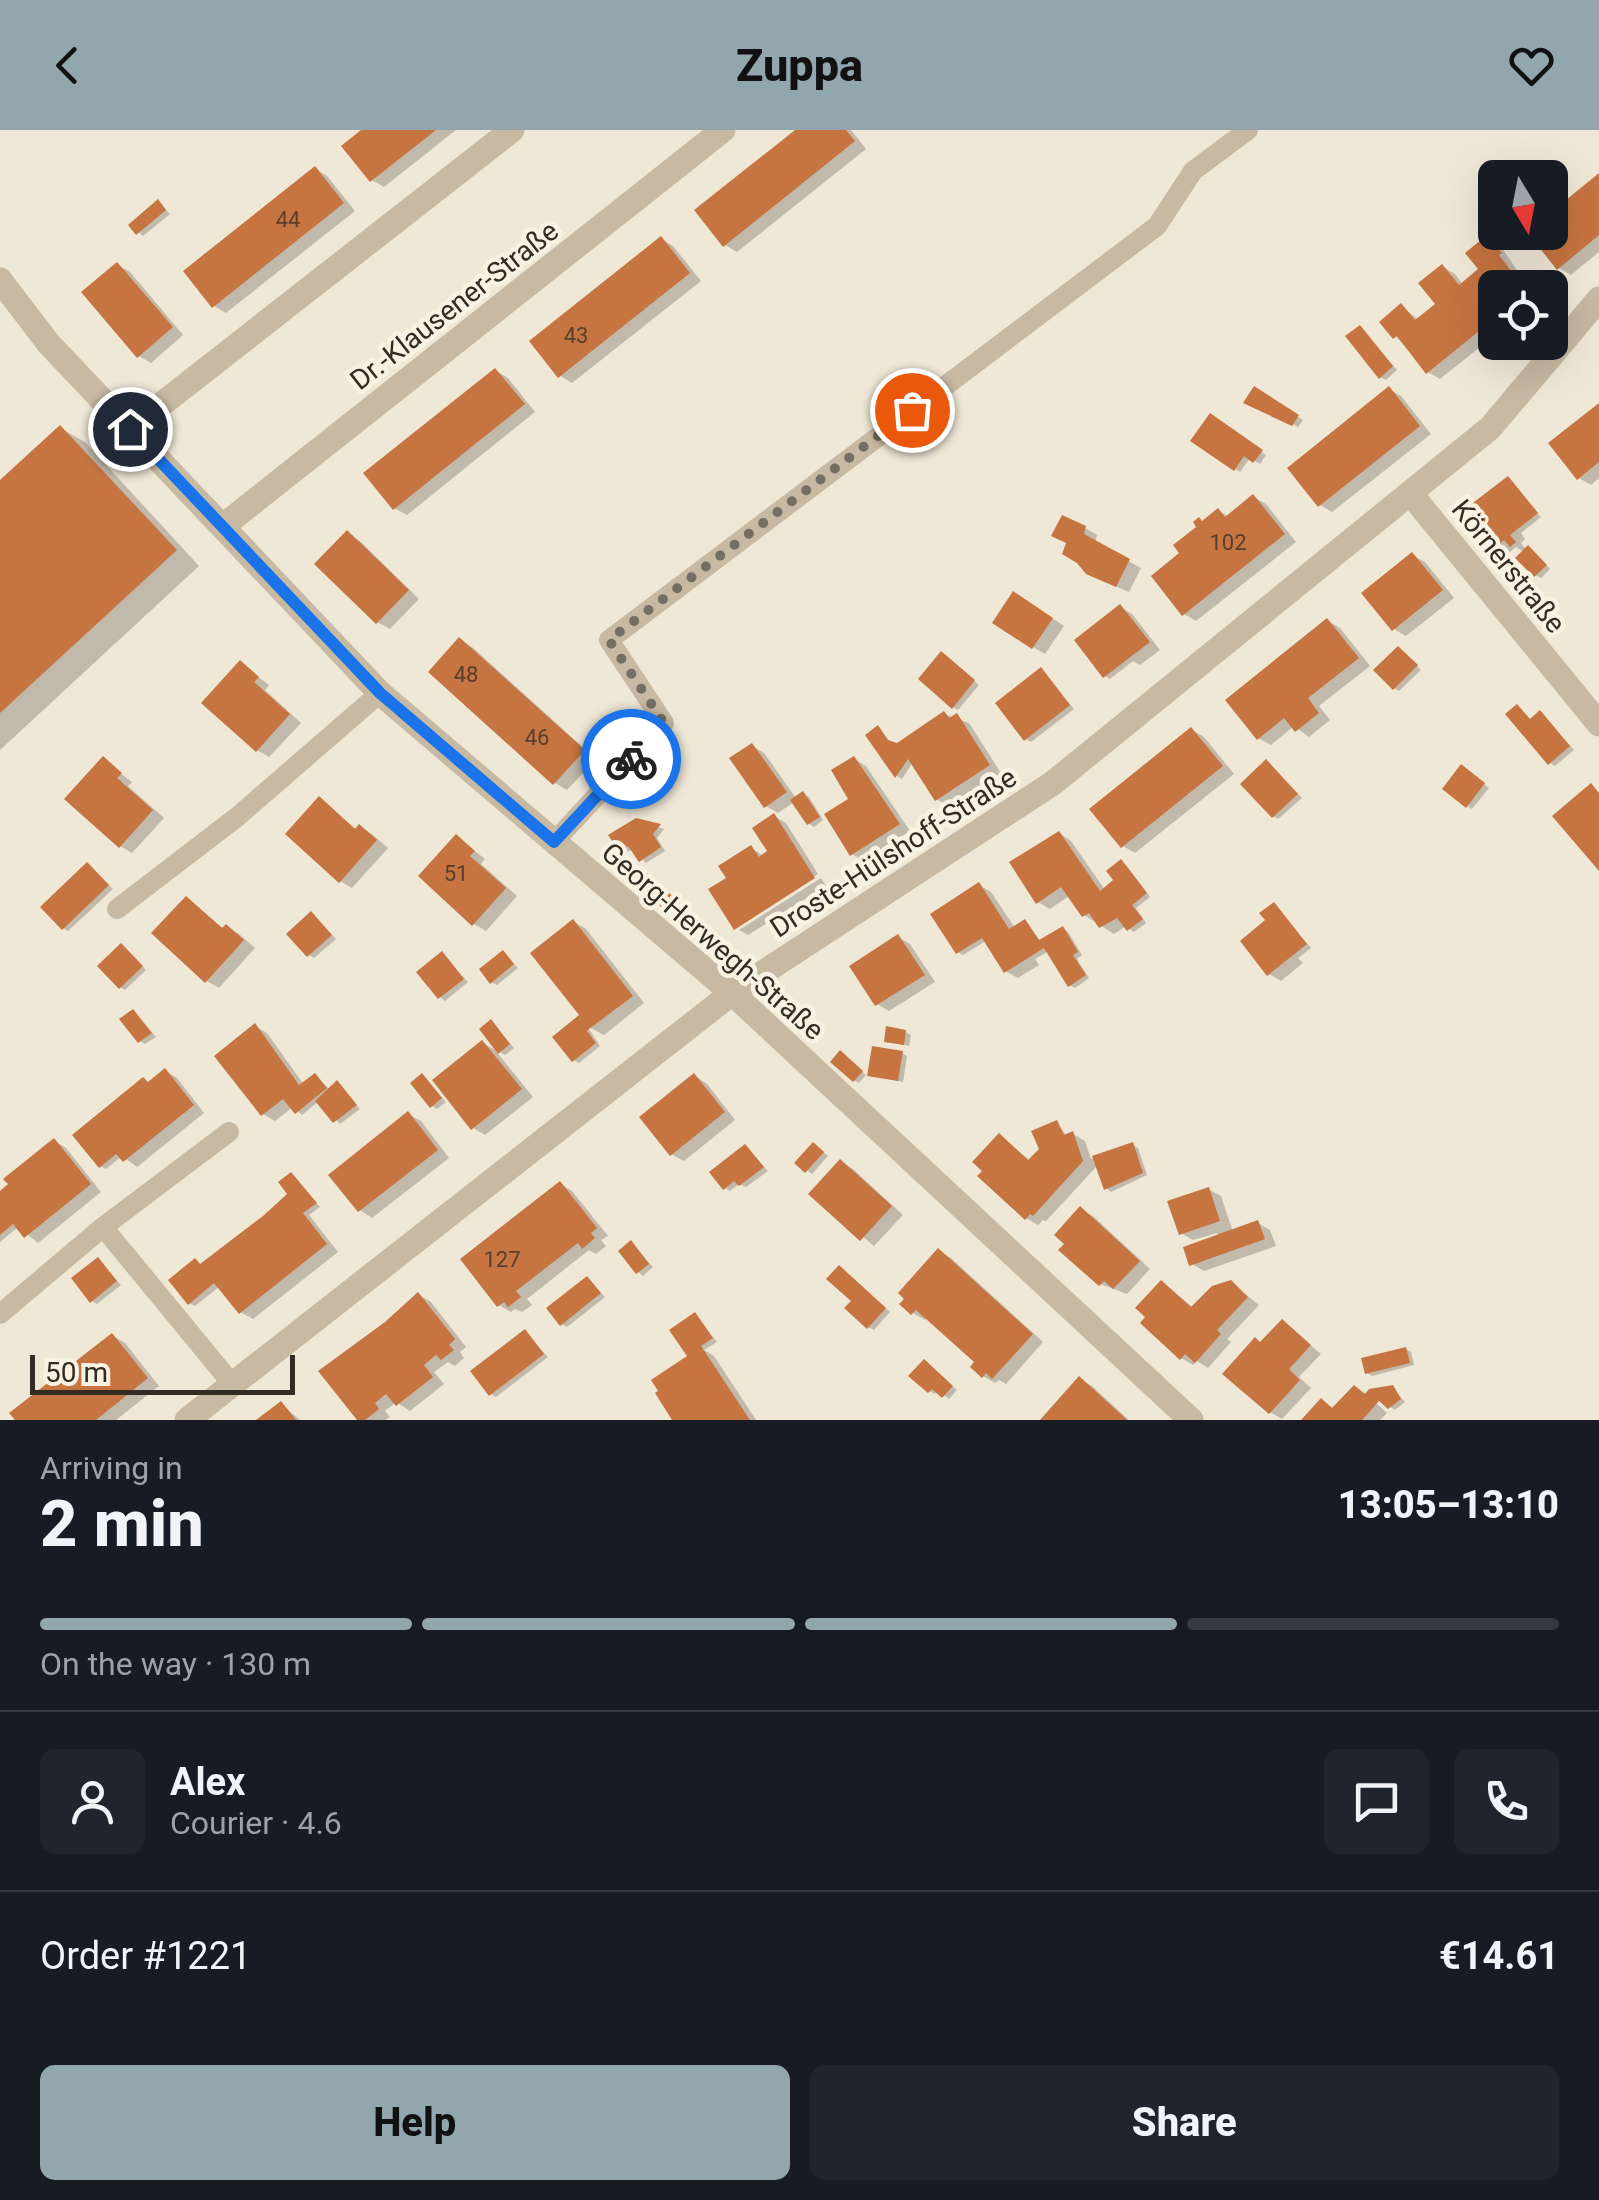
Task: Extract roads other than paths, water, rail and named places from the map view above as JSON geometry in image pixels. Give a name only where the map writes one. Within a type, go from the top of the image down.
[{"type":"street","points":[[130,429],[512,130]]},
{"type":"street","name":"Dr.-Klausener-Straße","points":[[223,526],[723,130]]},
{"type":"street","name":"Georg-Herwegh-Straße","points":[[0,280],[50,344],[380,693],[732,992],[1191,1420]]},
{"type":"street","name":"Droste-Hülshoff-Straße","points":[[187,1420],[732,992],[1053,783],[1490,428],[1599,298]]},
{"type":"street","name":"Körnerstraße","points":[[1410,494],[1599,724]]},
{"type":"lane","points":[[554,842],[664,723],[609,640],[1157,226],[1193,171],[1248,130]]},
{"type":"lane","points":[[117,908],[237,817],[380,693]]},
{"type":"lane","points":[[0,1314],[103,1228],[229,1132]]},
{"type":"lane","points":[[103,1228],[233,1384]]}]
